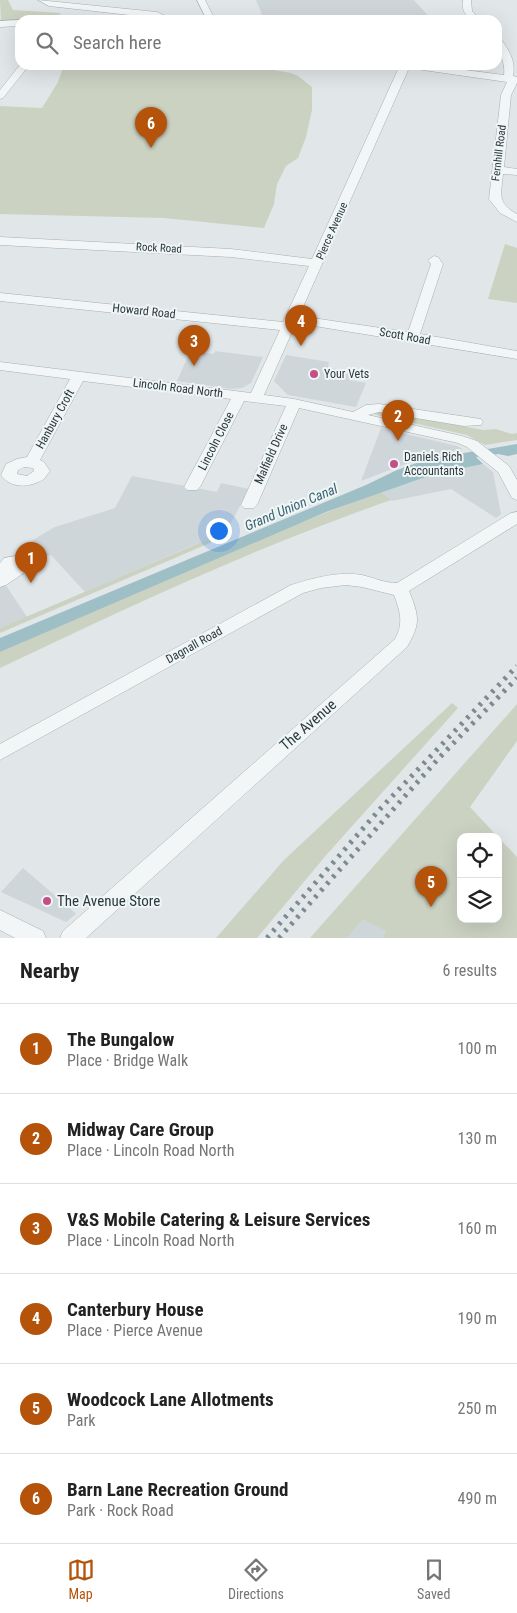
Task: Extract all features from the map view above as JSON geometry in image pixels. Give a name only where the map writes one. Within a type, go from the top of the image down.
[{"type":"street","points":[[42,0],[49,4],[157,15]]},
{"type":"street","points":[[202,0],[209,15]]},
{"type":"street","points":[[467,0],[467,11],[471,15]]},
{"type":"street","points":[[0,24],[15,23]]},
{"type":"street","points":[[444,70],[513,79],[510,64],[502,46]]},
{"type":"street","points":[[0,96],[4,85],[20,70]]},
{"type":"street","name":"Pierce Avenue","points":[[256,397],[291,323],[403,70]]},
{"type":"street","name":"Fernhill Road","points":[[513,79],[506,95],[494,199],[498,206],[506,213],[517,218]]},
{"type":"street","points":[[503,121],[517,122]]},
{"type":"street","points":[[497,170],[517,172]]},
{"type":"street","name":"Rock Road","points":[[0,241],[213,251],[317,264]]},
{"type":"street","points":[[413,337],[437,264],[434,260]]},
{"type":"street","name":"Howard Road","points":[[0,297],[291,323]]},
{"type":"street","name":"Scott Road","points":[[291,323],[413,337],[517,355]]},
{"type":"street","name":"Lincoln Road North","points":[[0,366],[294,403],[469,442],[504,469],[517,495]]},
{"type":"street","name":"Hanbury Croft","points":[[32,462],[79,375]]},
{"type":"street","name":"Lincoln Close","points":[[192,487],[240,395]]},
{"type":"street","name":"Malfield Drive","points":[[248,505],[294,403]]},
{"type":"street","points":[[355,416],[371,408],[379,408],[464,422],[476,422]]},
{"type":"street","points":[[400,589],[517,517]]},
{"type":"street","points":[[0,574],[10,562],[34,558],[0,581]]},
{"type":"street","name":"Dagnall Road","points":[[0,753],[297,589],[312,584],[341,580],[360,580],[391,590],[400,589]]},
{"type":"street","name":"The Avenue","points":[[78,937],[277,752],[401,643],[410,630],[410,620],[400,589]]},
{"type":"street","points":[[0,919],[34,938]]},
{"type":"shaded area","points":[[256,0],[414,0],[428,15],[262,15]]},
{"type":"shaded area","points":[[190,351],[214,354],[215,351],[263,357],[251,383],[242,388],[231,389],[177,381]]},
{"type":"shaded area","points":[[286,355],[329,362],[328,368],[353,371],[349,380],[366,383],[356,407],[288,395],[274,381]]},
{"type":"shaded area","points":[[381,428],[463,449],[421,458],[361,481]]},
{"type":"shaded area","points":[[483,464],[493,472],[501,514],[496,518],[451,489],[392,501],[382,492],[434,474]]},
{"type":"shaded area","points":[[132,476],[217,492],[221,483],[249,489],[225,534],[191,546],[85,592],[51,555],[41,557],[26,544],[55,527],[115,508]]},
{"type":"shaded area","points":[[5,584],[27,617],[0,628],[0,585]]},
{"type":"shaded area","points":[[23,868],[76,914],[66,922],[1,892]]},
{"type":"shaded area","points":[[363,918],[387,931],[383,938],[347,938]]},
{"type":"green space","points":[[0,0],[8,0],[13,10],[61,13],[59,15],[15,15],[15,21],[1,21]]},
{"type":"green space","points":[[62,70],[274,70],[298,76],[312,87],[312,110],[306,137],[298,158],[286,166],[277,184],[274,204],[264,228],[164,218],[0,214],[0,106],[42,108],[58,82]]},
{"type":"green space","points":[[505,244],[517,248],[517,303],[488,299]]},
{"type":"green space","points":[[379,410],[483,430],[496,429],[512,434],[517,433],[517,440],[485,445],[467,435],[377,415],[371,412]]},
{"type":"green space","points":[[382,492],[391,500],[291,538],[144,600],[0,668],[0,652],[237,548]]},
{"type":"green space","points":[[211,538],[212,542],[0,633],[0,628]]},
{"type":"green space","points":[[452,703],[458,708],[328,853],[257,938],[216,938],[284,860]]},
{"type":"green space","points":[[517,704],[517,741],[470,807],[494,833],[457,833],[457,923],[502,923],[502,841],[517,857],[517,938],[383,938],[386,931],[363,919],[347,938],[310,938]]},
{"type":"water","points":[[517,444],[517,454],[476,457],[483,464],[434,474],[326,512],[0,652],[0,638],[366,485],[397,470],[428,459]]},
{"type":"railway","points":[[267,938],[381,808],[517,666]]},
{"type":"railway","points":[[279,938],[438,759],[517,678]]},
{"type":"place","name":"Barn Lane Recreation Ground","points":[[151,148]]},
{"type":"place","name":"Canterbury House","points":[[301,346]]},
{"type":"place","name":"V&S Mobile Catering & Leisure Services","points":[[194,366]]},
{"type":"place","name":"Your Vets","points":[[314,374]]},
{"type":"place","name":"Midway Care Group","points":[[398,441]]},
{"type":"place","name":"Daniels Rich Accountants","points":[[394,464]]},
{"type":"place","name":"The Bungalow","points":[[31,583]]},
{"type":"place","name":"The Avenue Store","points":[[47,901]]},
{"type":"place","name":"Woodcock Lane Allotments","points":[[431,907]]},
{"type":"water label","name":"Grand Union Canal","points":[[291,507]]}]
